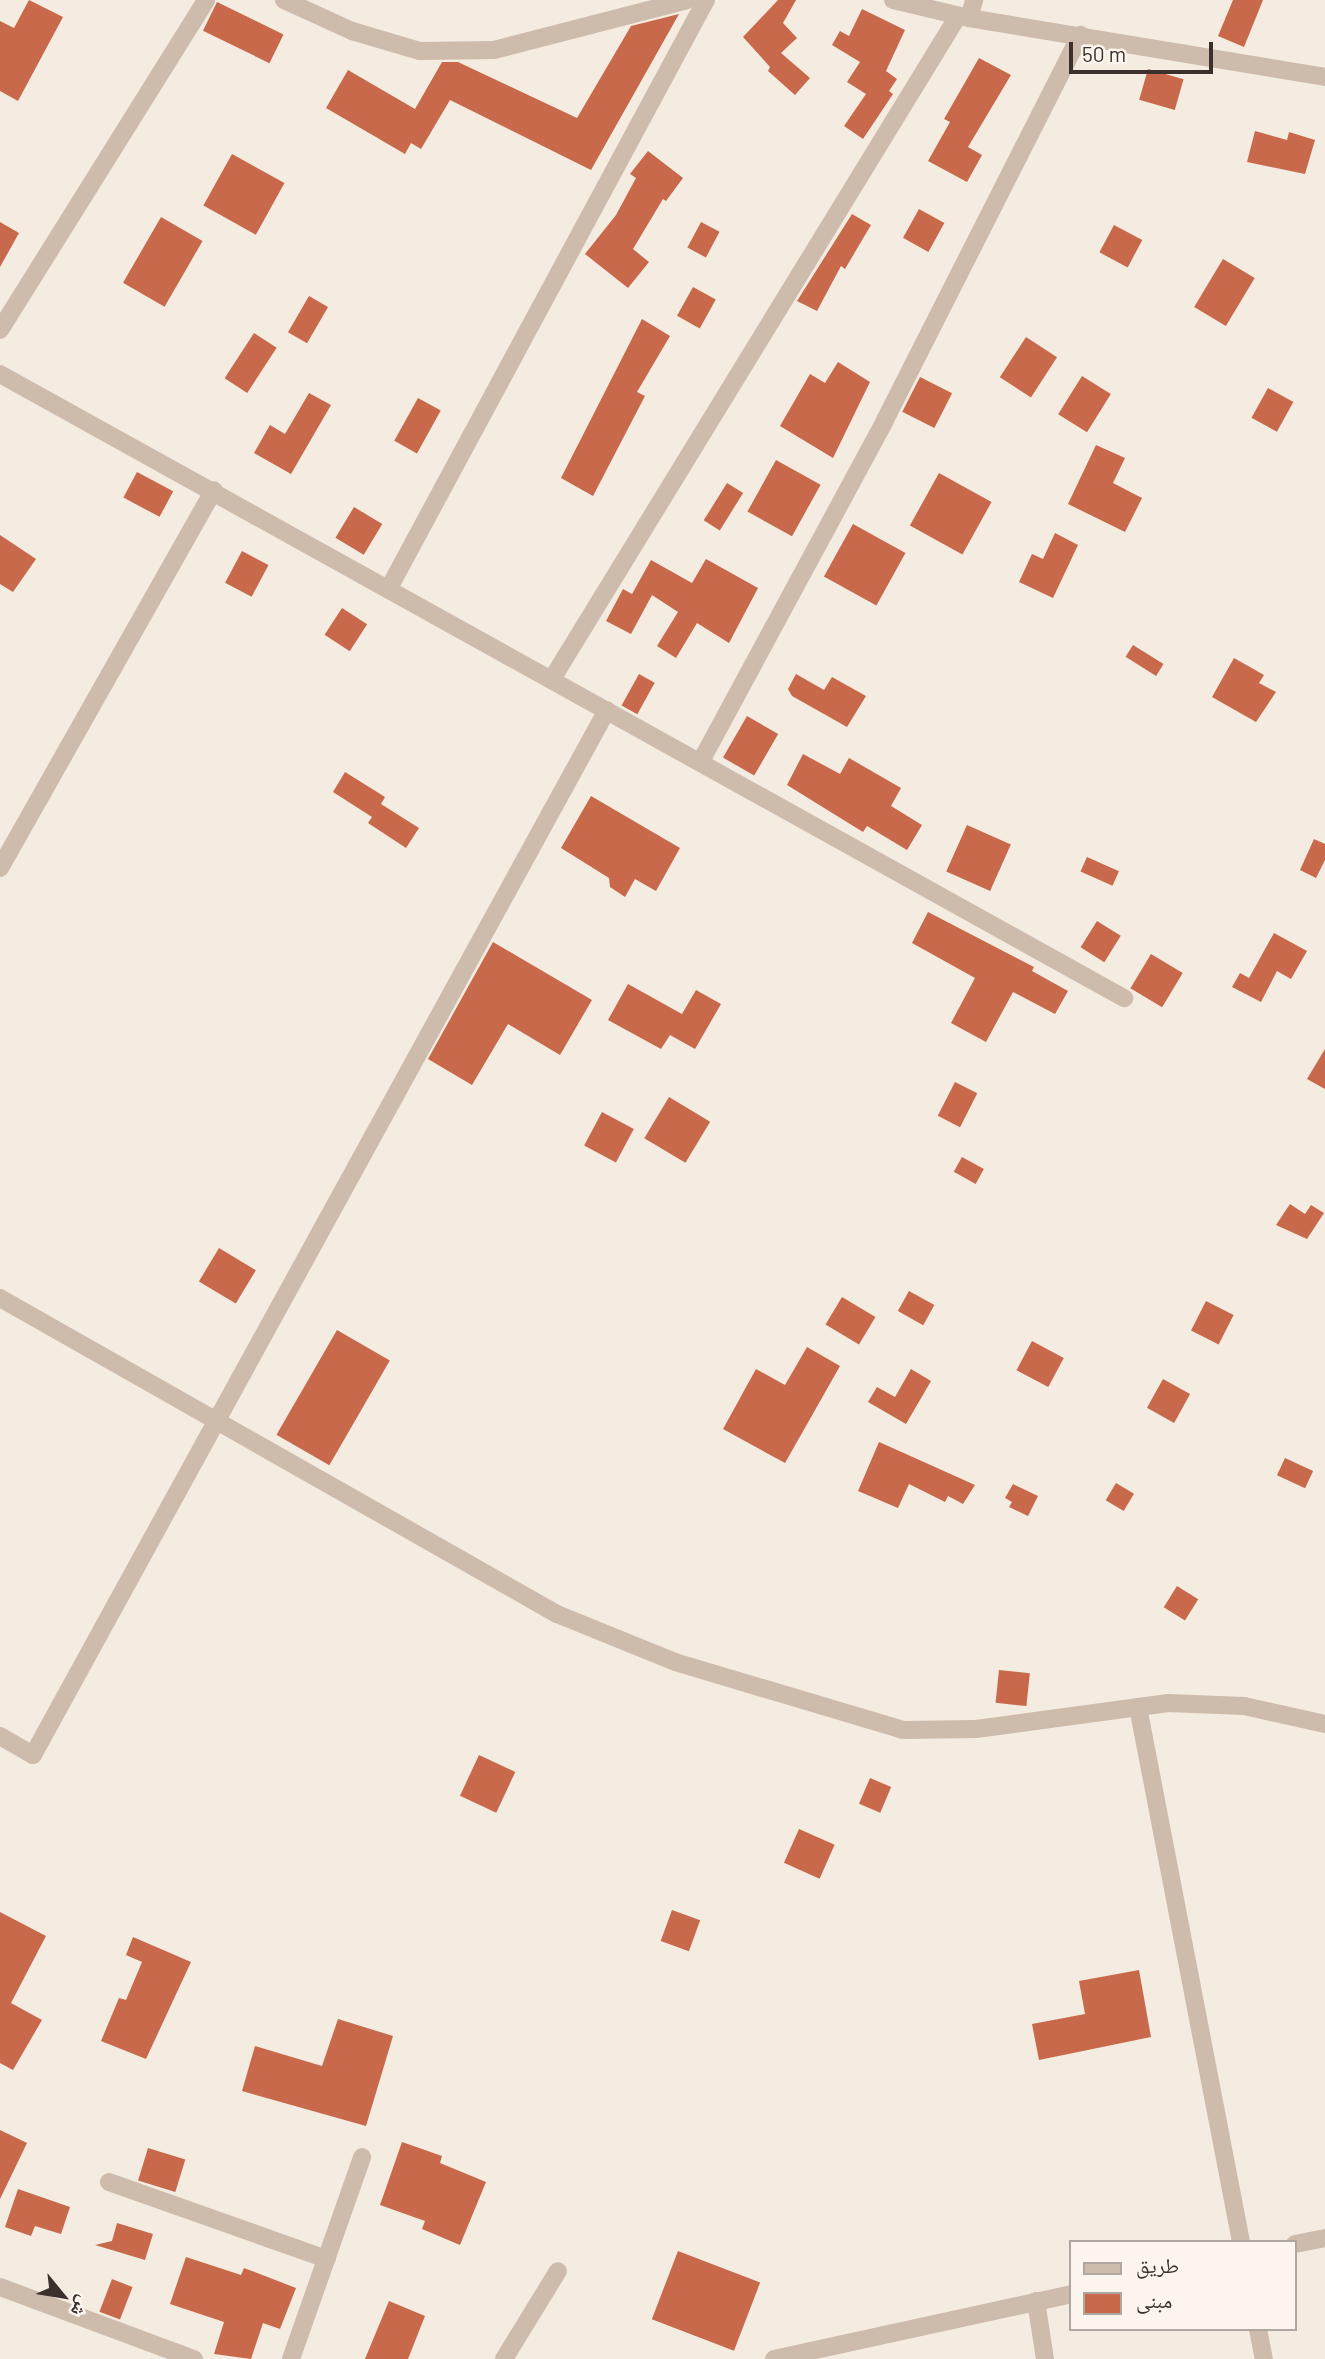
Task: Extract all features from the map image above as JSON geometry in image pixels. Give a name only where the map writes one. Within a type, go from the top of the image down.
[{"type":"street","points":[[0,330],[206,0]]},
{"type":"street","points":[[284,0],[352,30],[420,51],[494,50],[687,0]]},
{"type":"street","points":[[389,588],[706,0]]},
{"type":"street","points":[[893,0],[963,17],[1325,77]]},
{"type":"street","points":[[552,679],[974,0]]},
{"type":"street","points":[[701,761],[885,420],[1080,35]]},
{"type":"street","points":[[0,373],[1124,998]]},
{"type":"street","points":[[0,868],[214,490]]},
{"type":"street","points":[[0,1736],[33,1755],[607,710]]},
{"type":"street","points":[[0,1298],[557,1614],[675,1662],[903,1730],[976,1729],[1138,1707],[1244,1706],[1325,1724]]},
{"type":"street","points":[[1138,1707],[1241,2240]]},
{"type":"street","points":[[291,2359],[362,2157]]},
{"type":"street","points":[[109,2182],[327,2259]]},
{"type":"street","points":[[1297,2244],[1325,2238]]},
{"type":"street","points":[[504,2359],[558,2271]]},
{"type":"street","points":[[0,2287],[194,2359]]},
{"type":"street","points":[[774,2359],[1070,2294]]},
{"type":"street","points":[[1035,2301],[1045,2359]]},
{"type":"street","points":[[1258,2331],[1264,2359]]},
{"type":"building","points":[[29,0],[63,17],[18,101],[0,91],[0,21],[14,28]]},
{"type":"building","points":[[778,0],[796,0],[783,23],[797,38],[781,53],[810,78],[795,95],[768,71],[770,67],[743,37]]},
{"type":"building","points":[[1233,0],[1263,0],[1244,47],[1218,36]]},
{"type":"building","points":[[217,2],[284,34],[269,63],[203,31]]},
{"type":"building","points":[[862,9],[905,30],[886,71],[897,79],[889,91],[893,94],[863,139],[844,126],[866,94],[847,82],[860,62],[832,45],[840,31],[849,36]]},
{"type":"building","points":[[679,14],[591,170],[450,100],[421,149],[411,143],[405,154],[326,108],[348,70],[415,109],[442,62],[458,62],[577,118],[631,26]]},
{"type":"building","points":[[979,58],[1011,75],[968,147],[982,155],[967,182],[928,161],[950,122],[944,119]]},
{"type":"building","points":[[1148,69],[1184,79],[1175,110],[1139,100]]},
{"type":"building","points":[[1255,131],[1287,140],[1289,132],[1315,140],[1305,174],[1247,162]]},
{"type":"building","points":[[648,151],[683,178],[666,201],[663,199],[633,249],[649,262],[628,288],[585,254],[616,215],[636,178],[630,174]]},
{"type":"building","points":[[232,154],[284,183],[256,235],[203,206]]},
{"type":"building","points":[[919,209],[944,223],[928,252],[903,238]]},
{"type":"building","points":[[852,214],[871,225],[845,269],[841,266],[817,311],[797,301]]},
{"type":"building","points":[[161,217],[203,241],[165,307],[123,283]]},
{"type":"building","points":[[0,222],[19,233],[0,267]]},
{"type":"building","points":[[701,222],[720,232],[706,257],[687,248]]},
{"type":"building","points":[[1114,225],[1142,240],[1128,267],[1099,252]]},
{"type":"building","points":[[1223,259],[1255,278],[1226,326],[1194,307]]},
{"type":"building","points":[[693,287],[716,300],[700,328],[677,316]]},
{"type":"building","points":[[309,296],[328,307],[307,343],[288,332]]},
{"type":"building","points":[[642,319],[670,336],[637,392],[645,396],[593,496],[561,478]]},
{"type":"building","points":[[254,333],[277,348],[247,393],[225,378]]},
{"type":"building","points":[[1026,337],[1057,357],[1031,397],[1000,377]]},
{"type":"building","points":[[838,362],[870,382],[833,458],[780,426],[810,374],[825,383]]},
{"type":"building","points":[[1082,376],[1111,394],[1087,432],[1058,414]]},
{"type":"building","points":[[920,377],[952,393],[934,428],[902,412]]},
{"type":"building","points":[[1268,388],[1293,402],[1277,432],[1252,418]]},
{"type":"building","points":[[309,393],[331,405],[291,474],[254,453],[270,425],[285,434]]},
{"type":"building","points":[[418,398],[441,411],[417,453],[394,441]]},
{"type":"building","points":[[1096,445],[1125,458],[1113,483],[1142,498],[1125,532],[1068,504]]},
{"type":"building","points":[[776,460],[821,485],[792,536],[747,512]]},
{"type":"building","points":[[137,472],[173,491],[160,517],[123,498]]},
{"type":"building","points":[[939,473],[991,502],[962,555],[910,525]]},
{"type":"building","points":[[727,483],[743,493],[720,530],[704,520]]},
{"type":"building","points":[[354,507],[382,524],[364,555],[335,538]]},
{"type":"building","points":[[853,524],[905,553],[876,606],[824,576]]},
{"type":"building","points":[[1055,533],[1078,545],[1053,598],[1019,582],[1032,554],[1043,559]]},
{"type":"building","points":[[0,535],[36,559],[13,592],[0,584]]},
{"type":"building","points":[[242,551],[268,565],[252,597],[225,583]]},
{"type":"building","points":[[706,559],[758,588],[729,643],[697,623],[676,658],[657,646],[678,612],[652,595],[631,634],[606,621],[623,589],[632,594],[651,560],[692,583]]},
{"type":"building","points":[[342,608],[367,624],[350,651],[325,635]]},
{"type":"building","points":[[1133,645],[1164,664],[1156,676],[1126,657]]},
{"type":"building","points":[[1234,658],[1264,675],[1259,683],[1276,692],[1256,722],[1212,697]]},
{"type":"building","points":[[639,674],[655,683],[637,714],[622,705]]},
{"type":"building","points":[[796,674],[824,690],[832,677],[866,696],[847,727],[792,696],[788,689]]},
{"type":"building","points":[[747,716],[778,734],[754,776],[723,758]]},
{"type":"building","points":[[803,754],[840,774],[849,758],[901,788],[891,806],[922,825],[907,850],[867,826],[863,832],[787,785]]},
{"type":"building","points":[[345,772],[385,797],[381,804],[419,828],[406,848],[368,823],[372,817],[333,792]]},
{"type":"building","points":[[591,796],[680,848],[656,891],[635,879],[625,897],[610,887],[609,878],[561,848]]},
{"type":"building","points":[[967,825],[1011,845],[990,891],[946,872]]},
{"type":"building","points":[[1314,839],[1325,844],[1325,860],[1316,878],[1300,870]]},
{"type":"building","points":[[1087,857],[1119,871],[1112,886],[1080,872]]},
{"type":"building","points":[[928,912],[1034,967],[1032,971],[1068,991],[1055,1014],[1013,992],[986,1042],[951,1023],[975,978],[912,943]]},
{"type":"building","points":[[1097,921],[1121,936],[1104,962],[1081,947]]},
{"type":"building","points":[[1274,933],[1307,951],[1291,979],[1277,971],[1261,1002],[1232,987],[1240,973],[1249,978]]},
{"type":"building","points":[[493,942],[592,1000],[560,1055],[508,1024],[472,1085],[428,1059]]},
{"type":"building","points":[[1151,954],[1183,973],[1162,1007],[1130,988]]},
{"type":"building","points":[[628,984],[682,1014],[696,990],[721,1004],[695,1049],[670,1035],[661,1049],[608,1020]]},
{"type":"building","points":[[1325,1049],[1325,1089],[1307,1079]]},
{"type":"building","points":[[955,1082],[977,1093],[960,1127],[938,1116]]},
{"type":"building","points":[[669,1097],[710,1122],[685,1163],[644,1138]]},
{"type":"building","points":[[602,1112],[634,1129],[616,1162],[584,1146]]},
{"type":"building","points":[[962,1157],[984,1169],[976,1184],[954,1172]]},
{"type":"building","points":[[1290,1204],[1305,1214],[1311,1205],[1324,1213],[1307,1239],[1276,1225]]},
{"type":"building","points":[[219,1248],[256,1270],[236,1304],[199,1281]]},
{"type":"building","points":[[909,1291],[934,1305],[923,1325],[898,1311]]},
{"type":"building","points":[[842,1297],[875,1317],[859,1345],[826,1324]]},
{"type":"building","points":[[1206,1301],[1234,1315],[1219,1344],[1191,1330]]},
{"type":"building","points":[[337,1330],[390,1360],[329,1465],[277,1435]]},
{"type":"building","points":[[1032,1341],[1064,1358],[1048,1387],[1017,1370]]},
{"type":"building","points":[[807,1347],[840,1366],[785,1463],[723,1429],[756,1369],[785,1385]]},
{"type":"building","points":[[911,1369],[931,1381],[906,1424],[868,1402],[877,1387],[895,1397]]},
{"type":"building","points":[[1163,1379],[1190,1394],[1174,1423],[1147,1408]]},
{"type":"building","points":[[879,1442],[975,1485],[963,1504],[948,1496],[945,1502],[909,1484],[898,1508],[858,1491]]},
{"type":"building","points":[[1285,1458],[1313,1471],[1305,1488],[1277,1475]]},
{"type":"building","points":[[1116,1483],[1134,1494],[1124,1511],[1106,1500]]},
{"type":"building","points":[[1013,1484],[1038,1496],[1028,1516],[1009,1507],[1012,1502],[1005,1498]]},
{"type":"building","points":[[1177,1586],[1198,1599],[1185,1620],[1164,1607]]},
{"type":"building","points":[[999,1670],[1030,1673],[1026,1706],[996,1703]]},
{"type":"building","points":[[479,1755],[515,1772],[496,1813],[460,1796]]},
{"type":"building","points":[[870,1778],[891,1787],[880,1813],[859,1804]]},
{"type":"building","points":[[799,1829],[835,1845],[820,1879],[784,1863]]},
{"type":"building","points":[[672,1910],[700,1920],[689,1951],[661,1941]]},
{"type":"building","points":[[0,1912],[46,1936],[11,2003],[42,2020],[13,2070],[0,2063]]},
{"type":"building","points":[[133,1937],[191,1962],[146,2059],[101,2041],[119,1998],[126,2000],[142,1962],[126,1955]]},
{"type":"building","points":[[1139,1970],[1151,2037],[1039,2060],[1032,2024],[1085,2014],[1079,1981]]},
{"type":"building","points":[[338,2019],[393,2036],[366,2126],[242,2091],[255,2046],[322,2066]]},
{"type":"building","points":[[0,2130],[27,2143],[0,2199]]},
{"type":"building","points":[[402,2142],[442,2156],[440,2163],[486,2182],[460,2245],[422,2229],[425,2221],[380,2205]]},
{"type":"building","points":[[148,2148],[185,2159],[175,2192],[138,2181]]},
{"type":"building","points":[[18,2189],[70,2207],[61,2234],[35,2226],[31,2236],[5,2227]]},
{"type":"building","points":[[117,2223],[153,2234],[145,2260],[95,2245],[112,2241]]},
{"type":"building","points":[[678,2251],[760,2283],[734,2351],[652,2319]]},
{"type":"building","points":[[186,2257],[241,2275],[244,2268],[296,2288],[280,2329],[263,2323],[251,2359],[214,2354],[224,2322],[170,2304]]},
{"type":"building","points":[[112,2279],[133,2287],[120,2320],[99,2312]]},
{"type":"building","points":[[389,2301],[425,2316],[408,2359],[365,2359]]}]
